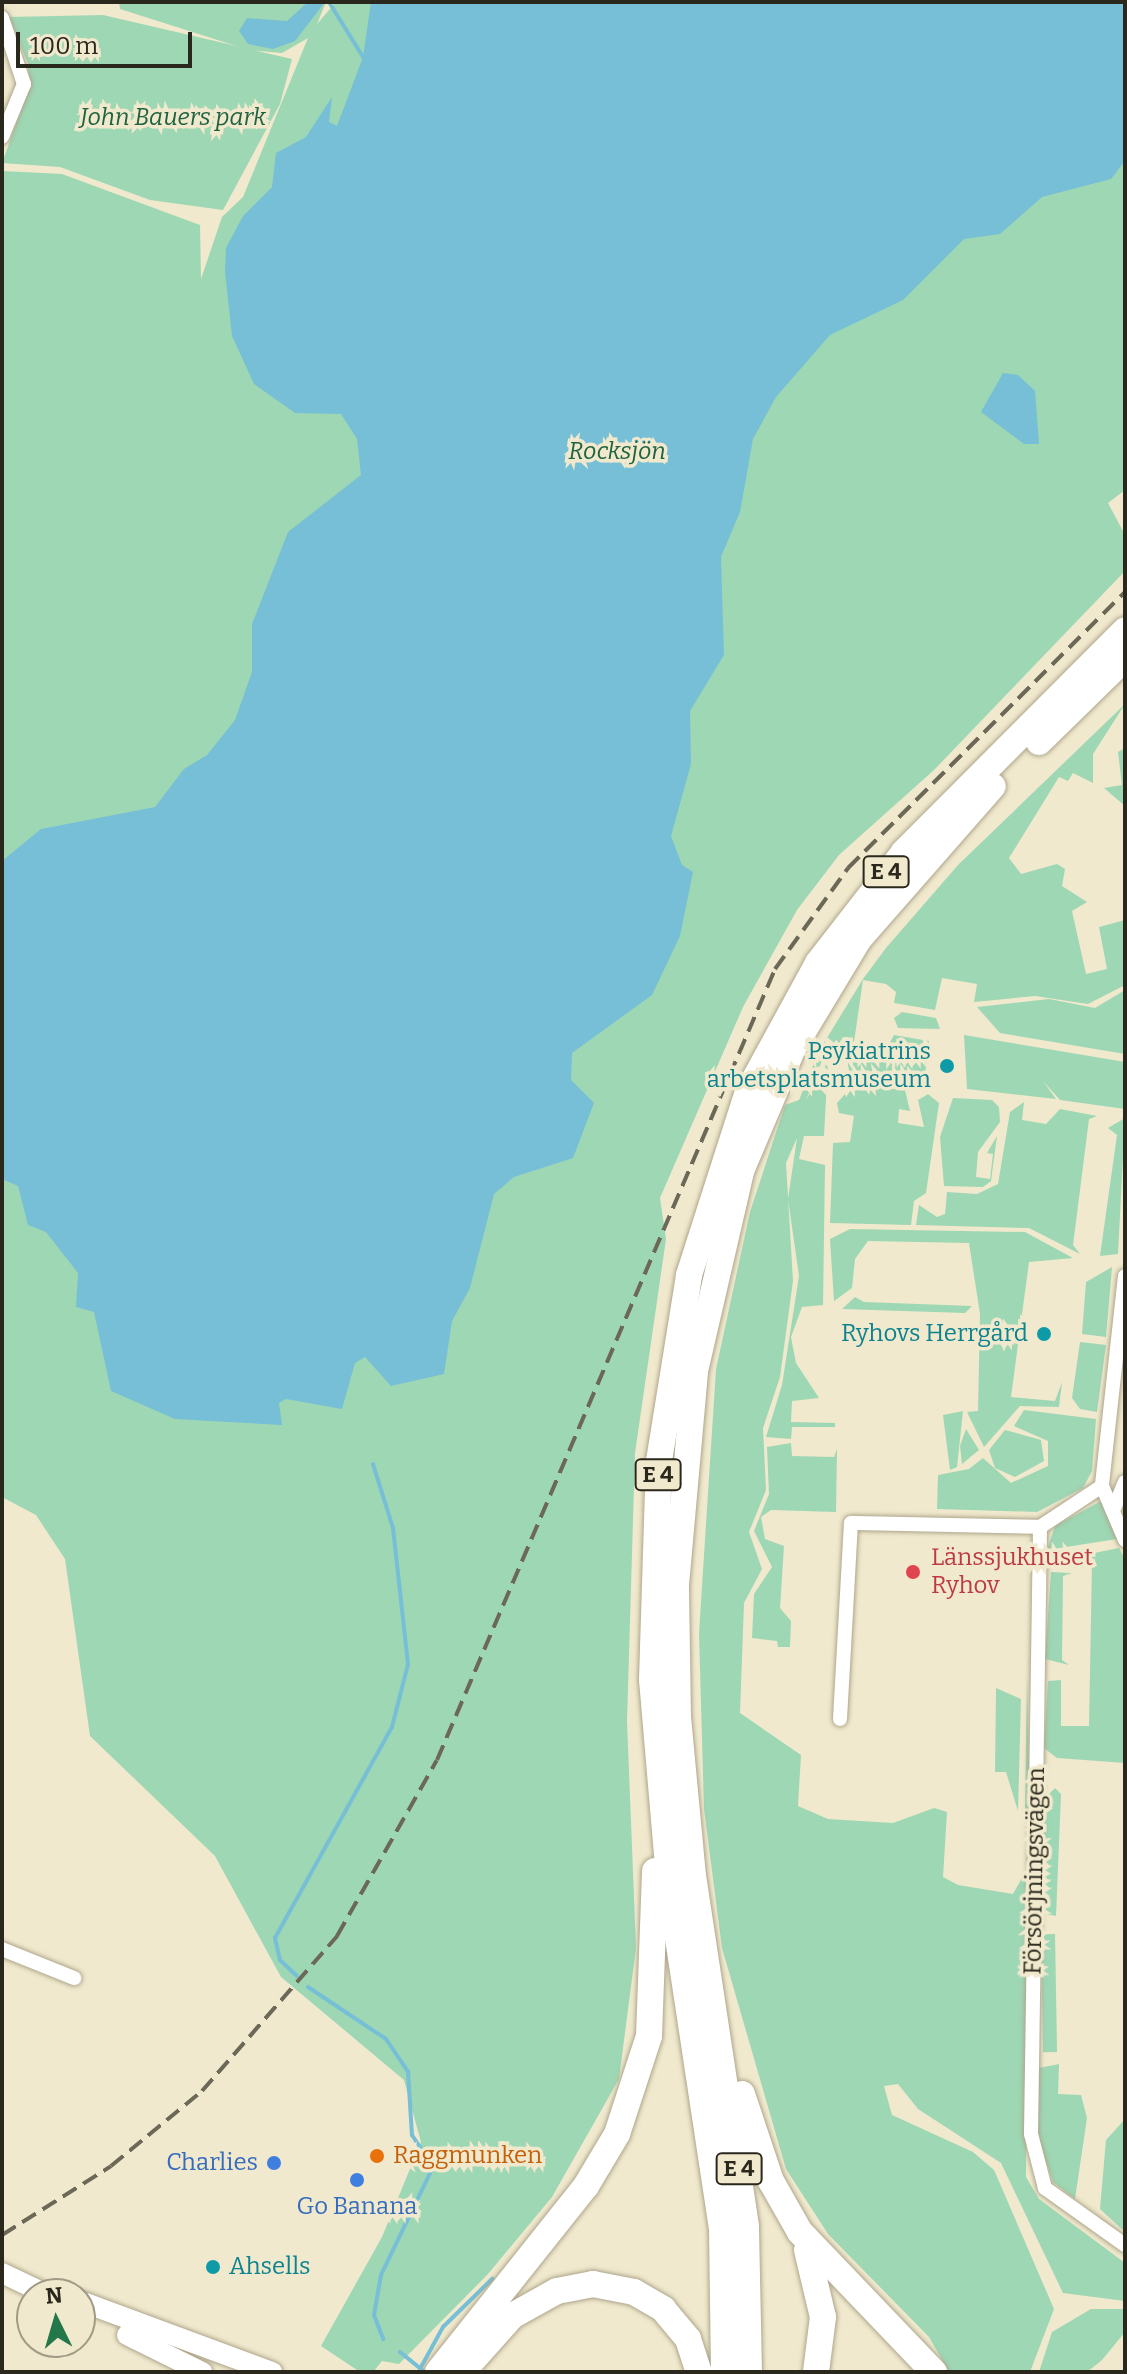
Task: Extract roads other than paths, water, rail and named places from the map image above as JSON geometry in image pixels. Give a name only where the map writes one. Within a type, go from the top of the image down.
[{"type":"highway","name":"E 4","points":[[724,2372],[722,2229],[658,1791],[651,1634],[661,1447],[689,1275],[731,1133],[794,1001],[863,899],[1125,630]]},
{"type":"highway","name":"E 4","points":[[749,2372],[746,2226],[683,1789],[676,1585],[695,1371],[741,1171],[792,1050],[859,939],[951,829],[1121,662]]},
{"type":"highway","points":[[438,2372],[586,2186],[627,2111],[652,2012],[658,1791]]},
{"type":"highway","points":[[707,1967],[757,2143],[800,2232],[821,2296],[816,2372]]},
{"type":"highway","points":[[800,2232],[934,2372]]},
{"type":"highway","points":[[462,2372],[512,2316],[557,2291],[593,2284],[634,2292],[663,2309],[688,2339],[699,2372]]},
{"type":"main road","points":[[96,2308],[152,2332],[207,2342],[272,2372]]},
{"type":"main road","points":[[96,2321],[202,2372]]},
{"type":"street","points":[[2,18],[24,84],[2,137]]},
{"type":"street","points":[[1125,1276],[1102,1486],[1125,1540]]},
{"type":"street","points":[[1113,1511],[1125,1482]]},
{"type":"street","points":[[840,1719],[851,1523],[989,1520],[1040,1527],[1102,1486]]},
{"type":"street","name":"Försörjningsvägen","points":[[1040,1527],[1032,2151],[1038,2178],[1055,2200],[1125,2245]]},
{"type":"street","points":[[2,1949],[74,1978]]},
{"type":"water","points":[[308,2],[325,2],[295,41],[273,49],[248,44],[239,31],[247,18],[287,21]]},
{"type":"water","name":"Rocksjön","points":[[371,2],[1125,2],[1125,161],[1111,179],[1042,197],[1000,234],[964,239],[903,300],[830,335],[776,397],[753,439],[740,512],[721,557],[724,655],[690,711],[691,764],[671,836],[682,865],[693,872],[680,936],[652,995],[572,1053],[571,1080],[594,1103],[573,1158],[514,1177],[494,1194],[470,1288],[452,1321],[444,1374],[391,1386],[365,1357],[355,1363],[342,1409],[286,1399],[279,1403],[282,1425],[175,1419],[111,1391],[94,1312],[76,1307],[78,1273],[46,1232],[28,1225],[18,1186],[2,1179],[2,861],[41,829],[155,807],[184,769],[207,755],[235,720],[252,672],[252,624],[288,532],[361,475],[357,439],[341,414],[295,413],[254,384],[232,336],[225,272],[226,248],[243,216],[272,187],[276,153],[306,137],[332,97],[329,122],[337,126],[363,57]]},
{"type":"water","points":[[1003,373],[1018,375],[1035,391],[1039,444],[1024,444],[981,412]]},
{"type":"waterway","points":[[329,2],[363,57]]},
{"type":"waterway","points":[[297,1976],[280,1960],[275,1938],[392,1727],[408,1664],[393,1528],[373,1464]]},
{"type":"waterway","points":[[308,1987],[386,2039],[408,2072],[412,2135],[433,2167],[381,2275],[374,2315],[383,2339]]},
{"type":"waterway","points":[[420,2369],[443,2327],[492,2279]]},
{"type":"waterway","points":[[400,2352],[425,2372]]},
{"type":"railway","points":[[2,2235],[111,2166],[202,2091],[337,1936],[437,1760],[775,969],[848,868],[1125,592]]},
{"type":"place","name":"Psykiatrins arbetsplatsmuseum","points":[[947,1066]]},
{"type":"place","name":"Ryhovs Herrgård","points":[[1044,1334]]},
{"type":"place","name":"Länssjukhuset Ryhov","points":[[913,1572]]},
{"type":"place","name":"Raggmunken","points":[[377,2156]]},
{"type":"place","name":"Charlies","points":[[274,2163]]},
{"type":"place","name":"Go Banana","points":[[357,2180]]},
{"type":"place","name":"Ahsells","points":[[213,2267]]},
{"type":"park label","name":"John Bauers park","points":[[173,118]]}]
